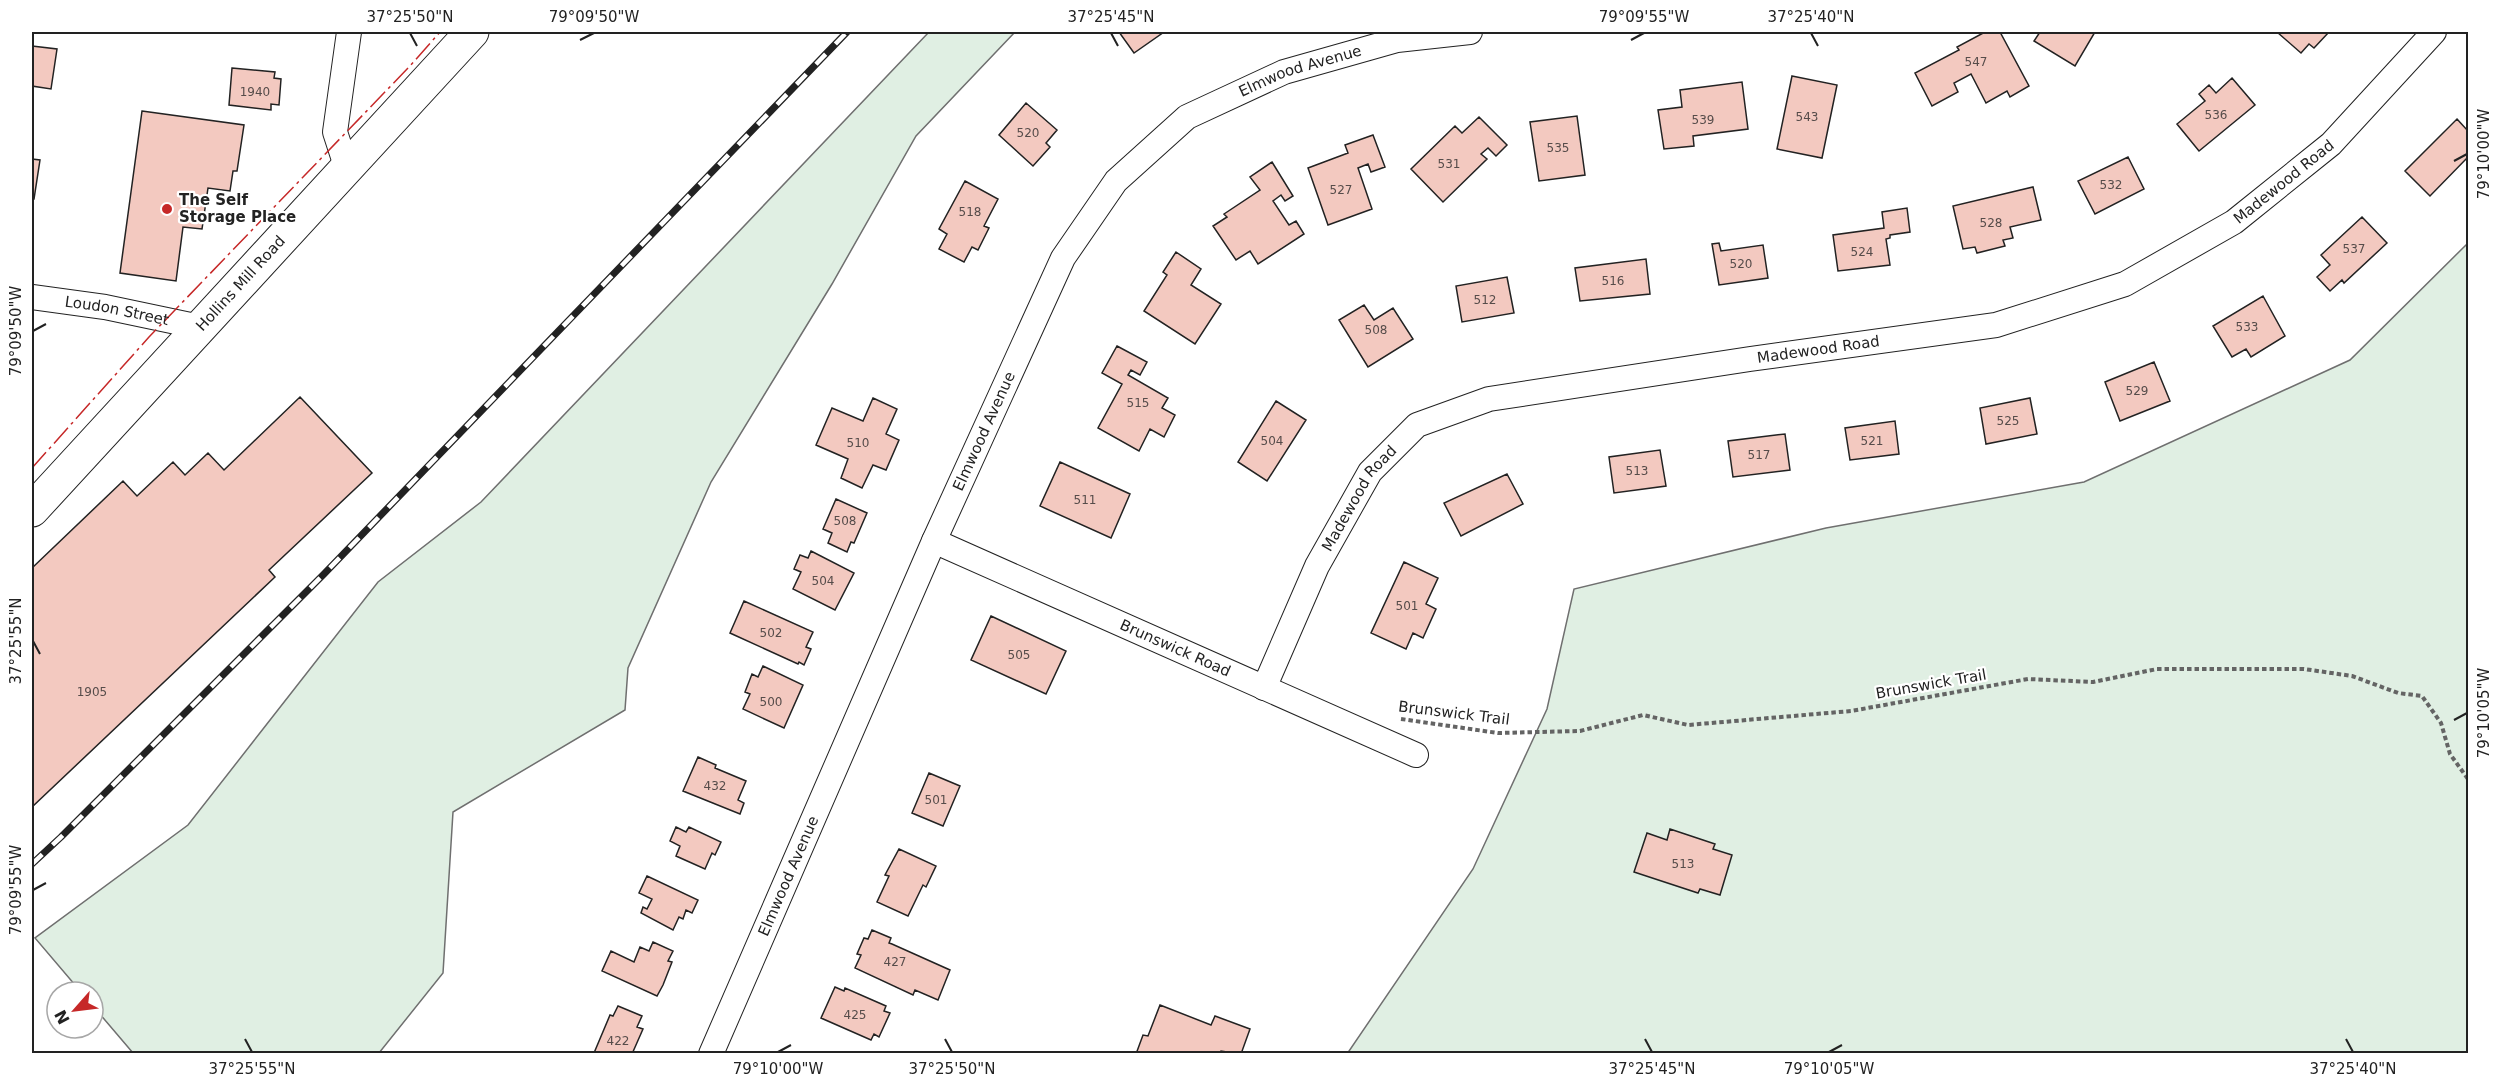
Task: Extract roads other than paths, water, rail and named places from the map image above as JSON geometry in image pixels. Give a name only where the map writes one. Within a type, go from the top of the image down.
[{"type":"street","points":[[347,169],[335,132],[349,32]]},
{"type":"street","name":"Hollins Mill Road","points":[[32,510],[472,32]]},
{"type":"street","name":"Elmwood Avenue","points":[[711,1053],[934,541],[1063,258],[1116,181],[1187,117],[1284,72],[1397,40],[1470,32]]},
{"type":"street","name":"Madewood Road","points":[[1264,688],[1317,566],[1370,472],[1418,426],[1489,399],[1750,359],[1995,325],[2125,284],[2234,222],[2331,144],[2434,32]]},
{"type":"street","name":"Loudon Street","points":[[32,297],[105,307],[200,327]]},
{"type":"street","name":"Brunswick Road","points":[[934,541],[1416,755]]},
{"type":"railway","points":[[32,864],[324,574],[847,32]]},
{"type":"place","name":"The Self Storage Place","points":[[167,209]]}]
